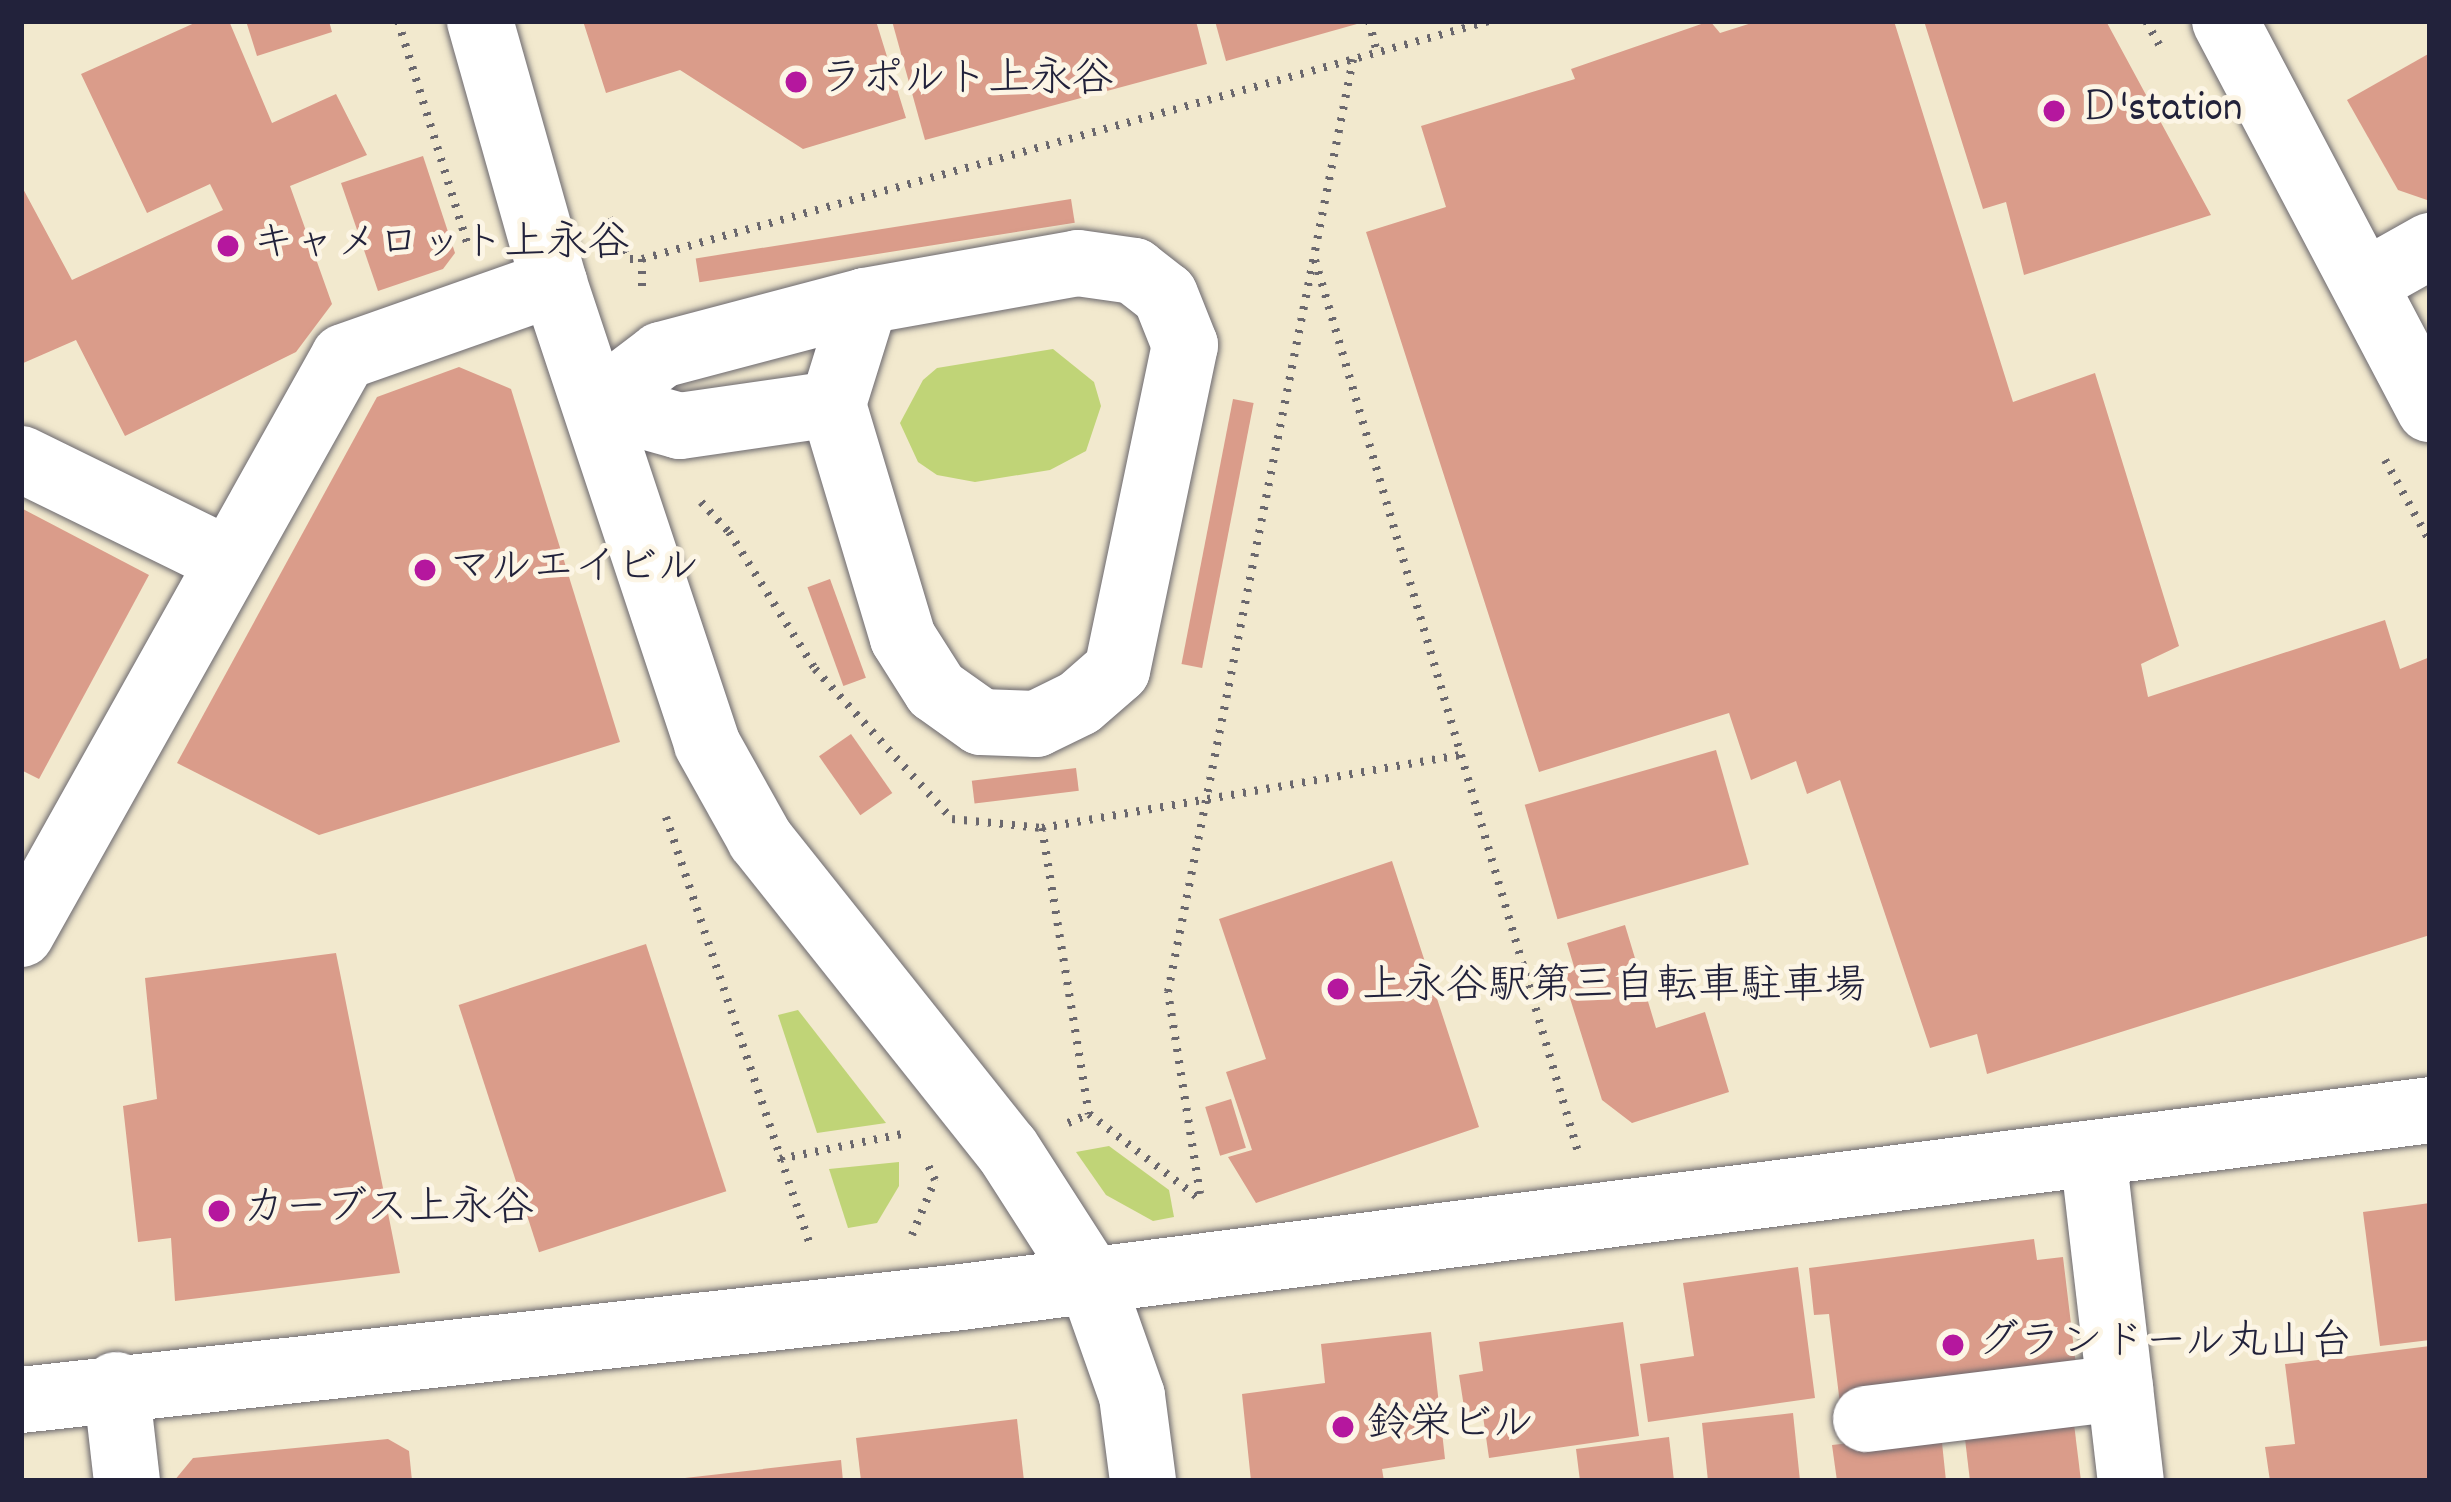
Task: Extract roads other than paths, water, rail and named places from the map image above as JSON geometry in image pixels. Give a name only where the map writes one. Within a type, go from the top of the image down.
[{"type":"street","points":[[480,21],[554,283],[598,404],[707,744],[760,839],[1007,1149],[1091,1280],[1132,1396],[1143,1481]]},
{"type":"street","points":[[2225,21],[2430,409]]},
{"type":"street","points":[[2364,283],[2430,246]]},
{"type":"street","points":[[598,404],[661,355],[865,301],[1078,262],[1134,271],[1165,295],[1185,345],[1117,670],[1079,703],[1036,724],[981,722],[936,690],[903,638],[832,404],[865,301]]},
{"type":"street","points":[[21,934],[344,357],[554,283]]},
{"type":"street","points":[[598,404],[680,426],[832,404]]},
{"type":"street","points":[[21,459],[229,560]]},
{"type":"street","points":[[21,1400],[116,1384],[1091,1280],[2430,1110]]},
{"type":"street","points":[[2093,1154],[2131,1481]]},
{"type":"street","points":[[116,1384],[127,1481]]},
{"type":"street","points":[[1866,1419],[2120,1388]]},
{"type":"place","name":"ラポルト上永谷","points":[[796,82]]},
{"type":"place","name":"Ｄ'station","points":[[2054,111]]},
{"type":"place","name":"キャメロット上永谷","points":[[228,246]]},
{"type":"place","name":"マルエイビル","points":[[425,570]]},
{"type":"place","name":"上永谷駅第三自転車駐車場","points":[[1338,989]]},
{"type":"place","name":"カーブス上永谷","points":[[219,1211]]},
{"type":"place","name":"グランドール丸山台","points":[[1953,1345]]},
{"type":"place","name":"鈴栄ビル","points":[[1343,1427]]}]
